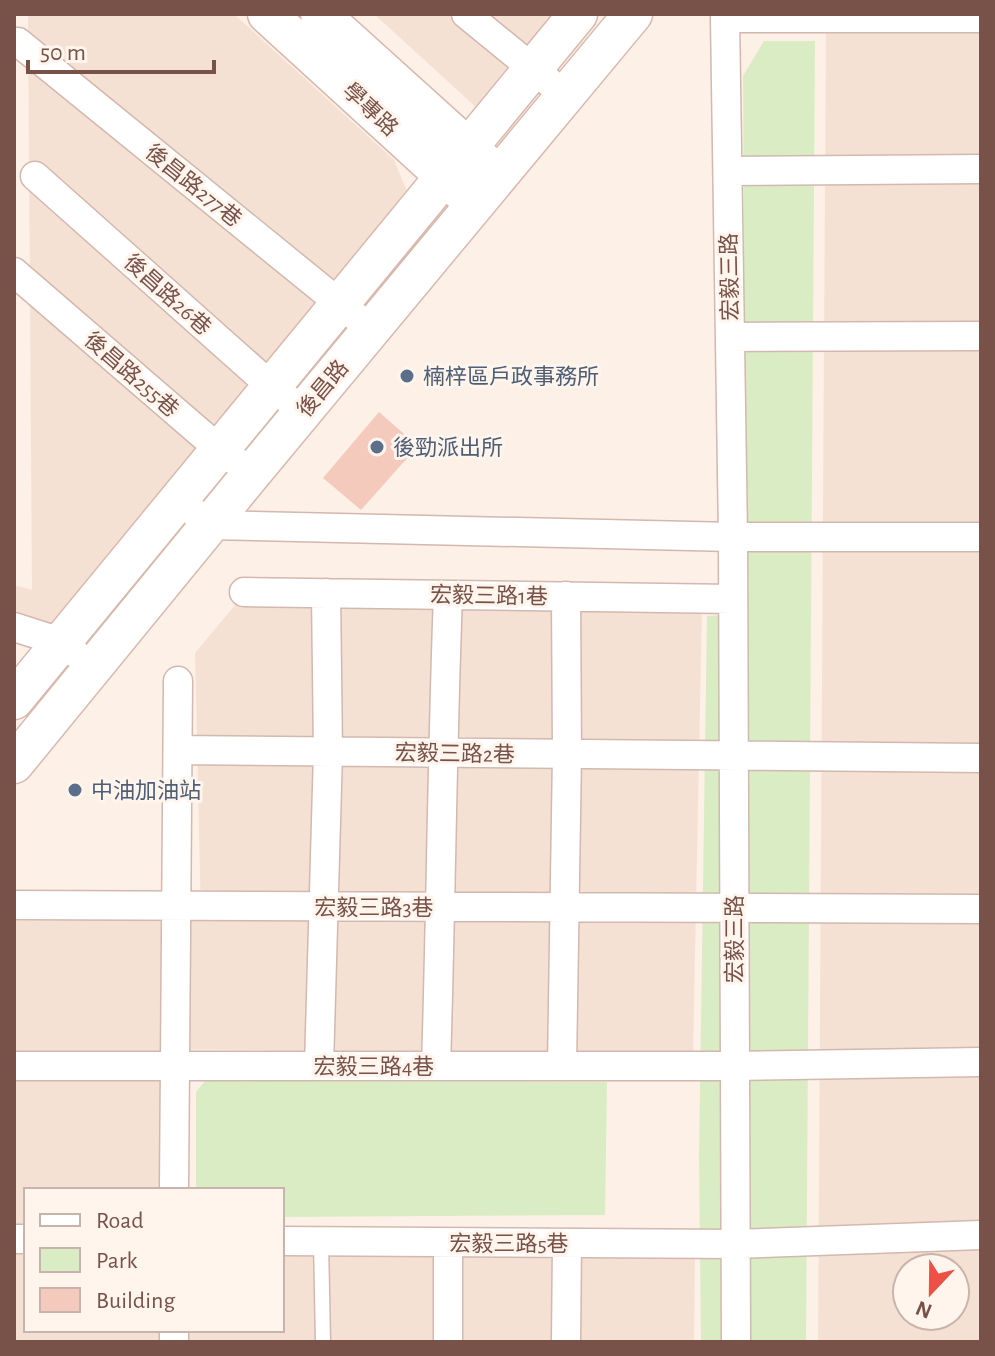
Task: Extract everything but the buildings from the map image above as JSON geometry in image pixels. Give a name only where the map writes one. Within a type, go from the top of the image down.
[{"type":"street","name":"學專路","points":[[267,14],[445,177],[486,190]]},
{"type":"street","name":"學專路","points":[[320,14],[468,148],[486,190]]},
{"type":"street","points":[[466,14],[565,95]]},
{"type":"street","name":"後昌路","points":[[14,700],[578,14]]},
{"type":"street","name":"後昌路","points":[[14,764],[633,14]]},
{"type":"street","name":"宏毅三路","points":[[736,1342],[733,537],[725,18],[981,18]]},
{"type":"street","name":"後昌路277巷","points":[[18,42],[371,329]]},
{"type":"street","points":[[728,171],[981,169]]},
{"type":"street","name":"後昌路26巷","points":[[35,176],[303,411]]},
{"type":"street","name":"後昌路255巷","points":[[14,272],[219,449],[252,473]]},
{"type":"street","points":[[730,337],[981,336]]},
{"type":"street","points":[[179,499],[209,525],[733,537],[981,537]]},
{"type":"street","name":"宏毅三路1巷","points":[[244,592],[733,599]]},
{"type":"street","points":[[319,1066],[328,752],[326,593]]},
{"type":"street","points":[[436,1066],[448,595]]},
{"type":"street","points":[[562,1066],[566,596]]},
{"type":"street","points":[[14,627],[61,642],[93,668]]},
{"type":"street","points":[[174,1188],[178,681]]},
{"type":"street","name":"宏毅三路2巷","points":[[178,750],[981,758]]},
{"type":"street","name":"宏毅三路3巷","points":[[14,905],[981,909]]},
{"type":"street","name":"宏毅三路4巷","points":[[14,1066],[733,1066],[981,1062]]},
{"type":"street","name":"宏毅三路5巷","points":[[284,1241],[735,1244],[981,1235]]},
{"type":"street","points":[[448,1243],[448,1342]]},
{"type":"street","points":[[566,1342],[567,1243]]},
{"type":"lane","points":[[321,1241],[323,1342]]},
{"type":"shaded area","points":[[28,14],[234,14],[394,160],[409,196],[53,628],[14,615],[14,585],[32,590]]},
{"type":"shaded area","points":[[374,14],[560,14],[478,109]]},
{"type":"shaded area","points":[[826,14],[981,14],[981,1342],[818,1342]]},
{"type":"shaded area","points":[[235,605],[702,608],[693,1055],[163,1049],[161,1188],[24,1188],[24,1332],[284,1332],[284,1256],[695,1256],[694,1342],[14,1342],[14,921],[201,918],[195,653]]},
{"type":"green space","points":[[764,41],[815,41],[806,1342],[701,1342],[699,1157],[707,616],[746,614],[743,76]]},
{"type":"green space","points":[[205,1081],[607,1082],[605,1215],[284,1217],[284,1188],[196,1188],[196,1092]]},
{"type":"place","name":"楠梓區戶政事務所","points":[[407,376]]},
{"type":"place","name":"後勁派出所","points":[[377,447]]},
{"type":"place","name":"中油加油站","points":[[75,790]]}]
